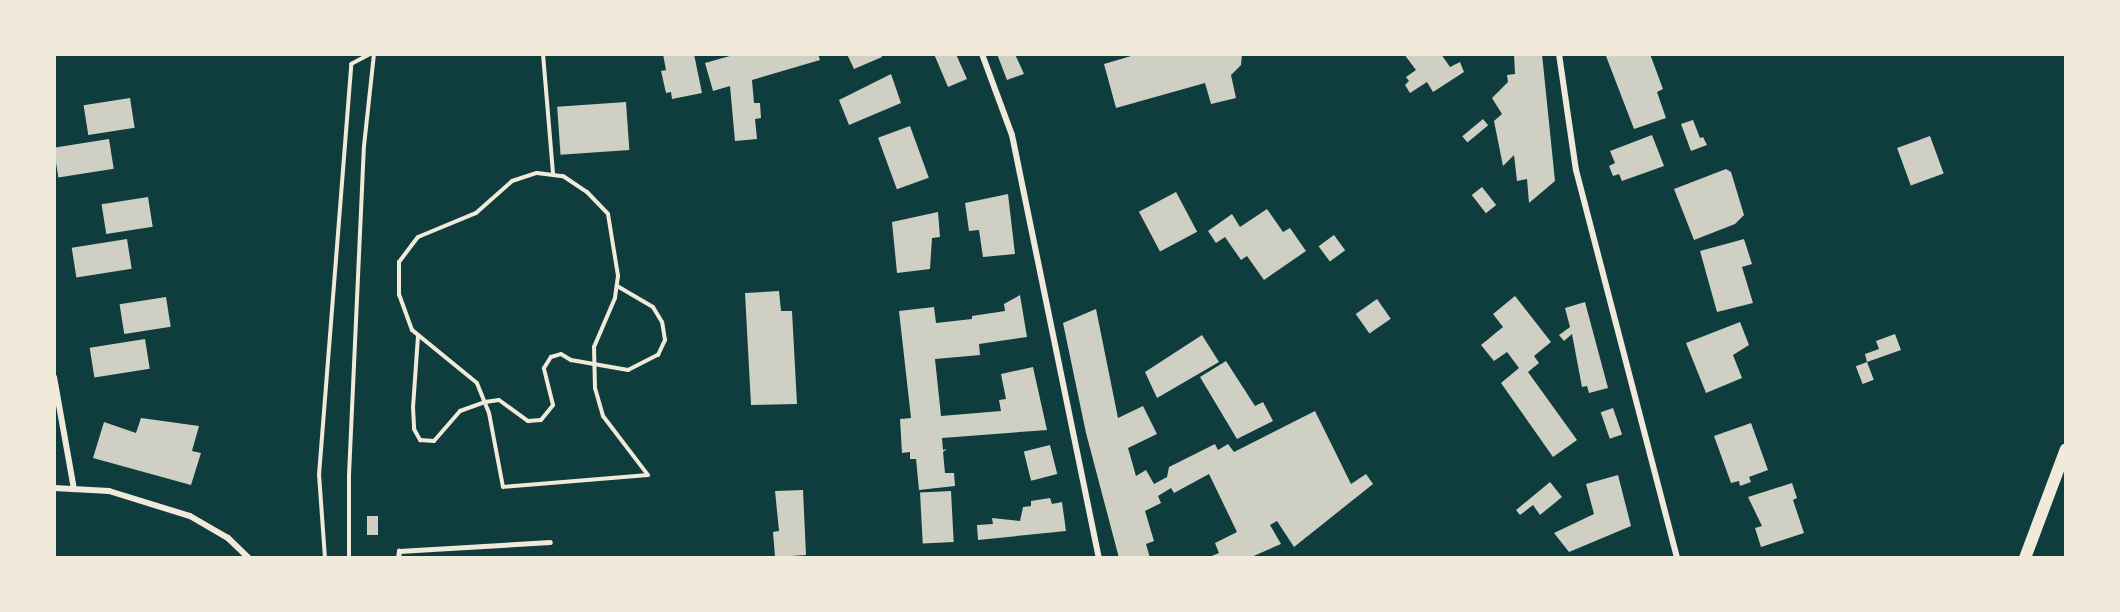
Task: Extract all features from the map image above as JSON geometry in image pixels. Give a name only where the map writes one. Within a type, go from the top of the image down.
[{"type":"main road","points":[[2025,558],[2066,449]]},
{"type":"street","points":[[982,54],[1012,135],[1099,558]]},
{"type":"street","points":[[1559,54],[1576,170],[1677,558]]},
{"type":"street","points":[[54,377],[74,489]]},
{"type":"street","points":[[54,488],[109,491],[190,516],[228,538],[249,558]]},
{"type":"lane","points":[[398,558],[399,551],[550,542]]},
{"type":"path","points":[[324,558],[319,476],[351,64],[372,54],[363,182],[349,475],[349,558]]},
{"type":"path","points":[[543,54],[553,174]]},
{"type":"path","points":[[537,173],[553,174],[587,192],[608,214],[615,243],[617,286],[594,346],[595,388],[603,416],[648,475],[503,487],[485,402],[477,383],[418,335],[399,295],[399,262],[418,237],[476,213],[512,181],[537,173]]},
{"type":"path","points":[[418,335],[413,407],[414,429],[420,440],[434,441],[460,411],[485,402],[499,400],[528,421],[541,420],[553,405],[544,368],[551,357],[561,354],[628,370],[658,355],[665,340],[662,322],[653,307],[617,286]]},
{"type":"building","points":[[663,54],[694,54],[702,93],[672,99],[671,92],[666,93],[661,71],[666,70]]},
{"type":"building","points":[[737,54],[818,54],[820,60],[752,80],[754,103],[760,103],[761,118],[755,119],[757,139],[735,141],[730,86],[713,91],[705,63]]},
{"type":"building","points":[[847,54],[881,54],[882,57],[854,69]]},
{"type":"building","points":[[934,54],[956,54],[967,79],[948,87]]},
{"type":"building","points":[[997,54],[1015,54],[1024,74],[1007,80]]},
{"type":"building","points":[[1138,54],[1242,54],[1241,65],[1231,75],[1236,98],[1211,104],[1205,83],[1116,108],[1104,64]]},
{"type":"building","points":[[1404,54],[1441,54],[1450,67],[1460,62],[1464,72],[1433,92],[1427,82],[1410,93],[1405,85],[1409,81],[1406,77],[1416,70]]},
{"type":"building","points":[[1514,54],[1542,54],[1555,181],[1529,203],[1527,179],[1517,181],[1514,155],[1503,166],[1494,121],[1502,114],[1492,98],[1508,82],[1507,75],[1515,74]]},
{"type":"building","points":[[1650,54],[1663,89],[1657,92],[1666,118],[1634,129],[1606,56]]},
{"type":"building","points":[[891,74],[901,103],[849,125],[839,100]]},
{"type":"building","points":[[130,98],[135,128],[88,135],[84,105]]},
{"type":"building","points":[[626,102],[629,150],[561,155],[557,107]]},
{"type":"building","points":[[1483,119],[1488,125],[1467,142],[1462,136]]},
{"type":"building","points":[[1693,120],[1700,138],[1703,137],[1707,145],[1691,151],[1681,124]]},
{"type":"building","points":[[910,126],[929,178],[897,189],[878,138]]},
{"type":"building","points":[[1652,135],[1664,166],[1622,181],[1619,174],[1613,176],[1609,166],[1615,163],[1610,151]]},
{"type":"building","points":[[1930,136],[1944,174],[1911,186],[1897,148]]},
{"type":"building","points":[[109,139],[114,169],[58,177],[54,148]]},
{"type":"building","points":[[1726,169],[1731,172],[1744,215],[1735,224],[1694,240],[1674,189]]},
{"type":"building","points":[[1482,187],[1496,205],[1486,213],[1472,195]]},
{"type":"building","points":[[1176,192],[1197,232],[1160,251],[1139,212]]},
{"type":"building","points":[[1008,194],[1015,254],[983,257],[979,230],[969,231],[965,203]]},
{"type":"building","points":[[148,197],[153,227],[106,234],[102,204]]},
{"type":"building","points":[[1267,209],[1283,232],[1290,228],[1306,251],[1264,280],[1247,256],[1241,260],[1225,237],[1216,243],[1208,231],[1232,214],[1240,227]]},
{"type":"building","points":[[938,212],[940,237],[932,238],[930,269],[897,273],[892,222]]},
{"type":"building","points":[[1334,235],[1345,250],[1330,262],[1319,246]]},
{"type":"building","points":[[127,239],[132,269],[76,277],[72,248]]},
{"type":"building","points":[[1744,239],[1752,264],[1742,267],[1753,303],[1717,312],[1700,251]]},
{"type":"building","points":[[779,291],[781,311],[792,311],[797,404],[751,405],[745,293]]},
{"type":"building","points":[[1020,295],[1027,337],[979,344],[980,355],[935,359],[941,416],[1001,411],[999,400],[1006,399],[1001,374],[1033,367],[1047,430],[942,438],[943,450],[947,449],[943,452],[945,473],[954,473],[955,486],[919,490],[916,459],[910,459],[910,452],[902,453],[900,419],[911,418],[899,311],[934,307],[936,323],[972,319],[972,316],[1005,311],[1004,304]]},
{"type":"building","points":[[1515,296],[1551,342],[1534,356],[1539,363],[1528,372],[1577,440],[1553,457],[1501,383],[1519,368],[1507,352],[1494,361],[1481,345],[1503,327],[1493,314]]},
{"type":"building","points":[[166,297],[171,327],[124,334],[120,304]]},
{"type":"building","points":[[1377,299],[1391,319],[1369,334],[1356,314]]},
{"type":"building","points":[[1585,302],[1608,388],[1589,393],[1587,386],[1582,387],[1572,334],[1564,341],[1559,335],[1570,327],[1565,308]]},
{"type":"building","points":[[1096,309],[1118,418],[1143,406],[1157,434],[1128,448],[1136,476],[1146,470],[1154,484],[1167,477],[1169,467],[1215,444],[1218,450],[1228,444],[1234,452],[1315,411],[1351,484],[1366,474],[1373,484],[1294,547],[1277,521],[1270,525],[1281,544],[1249,558],[1207,558],[1219,553],[1215,543],[1237,532],[1209,474],[1174,493],[1171,488],[1158,496],[1161,503],[1145,511],[1154,541],[1146,544],[1150,558],[1119,558],[1086,433],[1063,323]]},
{"type":"building","points":[[1740,322],[1749,345],[1733,355],[1742,378],[1706,393],[1686,343]]},
{"type":"building","points":[[1895,334],[1901,350],[1867,362],[1865,354],[1879,349],[1876,341]]},
{"type":"building","points":[[1202,335],[1219,362],[1157,398],[1145,372]]},
{"type":"building","points":[[145,339],[150,369],[94,377],[90,348]]},
{"type":"building","points":[[1226,361],[1255,406],[1263,402],[1273,421],[1237,439],[1200,377]]},
{"type":"building","points":[[1867,362],[1874,380],[1863,384],[1856,366]]},
{"type":"building","points":[[1613,408],[1622,434],[1610,439],[1601,412]]},
{"type":"building","points":[[141,418],[199,426],[192,451],[201,453],[191,485],[93,458],[104,422],[136,433]]},
{"type":"building","points":[[1751,423],[1768,470],[1749,477],[1751,482],[1740,486],[1739,481],[1731,483],[1714,436]]},
{"type":"building","points":[[1050,445],[1057,474],[1031,481],[1024,452]]},
{"type":"building","points":[[1618,475],[1631,526],[1569,552],[1554,533],[1594,514],[1586,484]]},
{"type":"building","points":[[1550,482],[1562,497],[1540,515],[1533,505],[1520,515],[1516,510]]},
{"type":"building","points":[[1792,483],[1797,498],[1793,500],[1804,533],[1761,547],[1755,528],[1762,526],[1748,497]]},
{"type":"building","points":[[803,490],[806,555],[775,557],[773,532],[779,531],[775,491]]},
{"type":"building","points":[[951,491],[954,542],[923,544],[920,493]]},
{"type":"building","points":[[1050,498],[1052,504],[1062,502],[1066,531],[978,540],[977,525],[993,524],[992,518],[1020,521],[1023,507],[1031,506],[1031,501]]},
{"type":"building","points":[[367,516],[378,516],[378,535],[367,535]]}]
